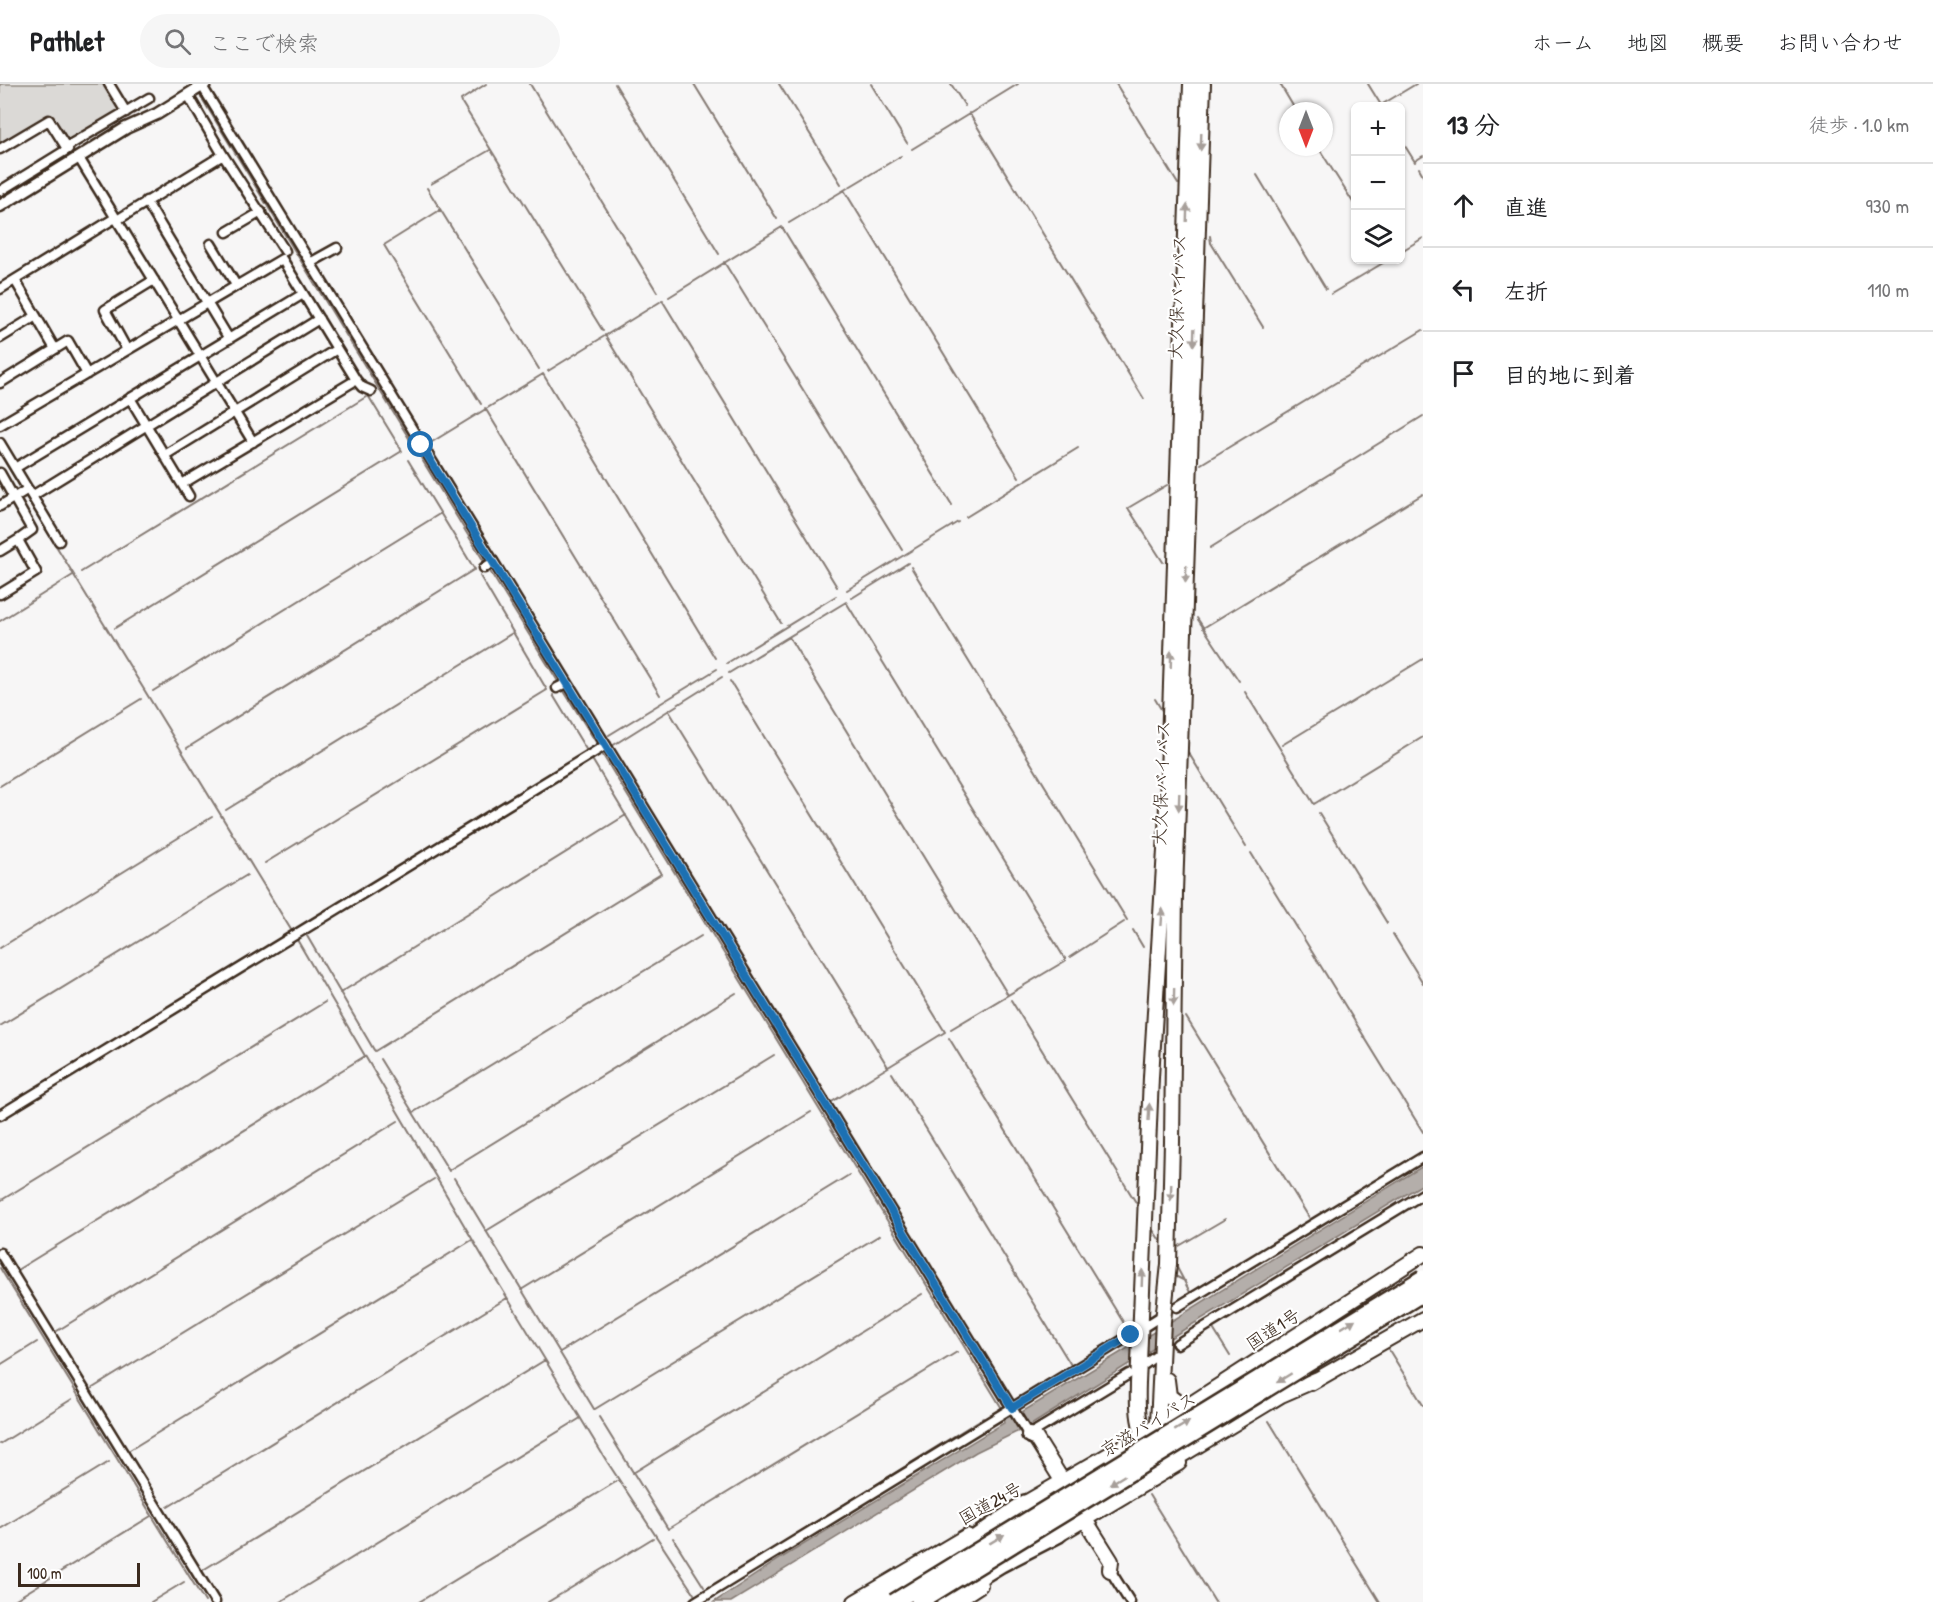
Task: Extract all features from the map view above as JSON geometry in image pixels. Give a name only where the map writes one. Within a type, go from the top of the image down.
[{"type":"highway","name":"大久保バイパス","points":[[1146,1482],[1154,1454],[1166,1348],[1169,1257],[1175,892],[1181,739],[1179,600],[1186,391],[1191,84]]},
{"type":"highway","name":"大久保バイパス","points":[[1186,391],[1203,84]]},
{"type":"highway","name":"大久保バイパス","points":[[1154,1454],[1143,1435],[1137,1410],[1137,1367],[1151,1077],[1162,913],[1169,722],[1179,600]]},
{"type":"highway","name":"国道1号","points":[[1143,1435],[1423,1254]]},
{"type":"highway","name":"京滋バイパス","points":[[894,1602],[1423,1278]]},
{"type":"highway","name":"京滋バイパス","points":[[919,1602],[1423,1293]]},
{"type":"highway","points":[[939,1602],[1001,1564],[1059,1534],[1085,1524],[1146,1482],[1423,1318]]},
{"type":"highway","points":[[1166,1348],[1169,1396],[1177,1402],[1188,1405]]},
{"type":"highway","points":[[1154,1454],[1161,1462],[1172,1461],[1281,1395],[1318,1379]]},
{"type":"highway","points":[[977,1530],[999,1514],[1120,1442],[1134,1424],[1137,1410]]},
{"type":"highway","points":[[1028,1433],[1035,1437],[1058,1479]]},
{"type":"highway","name":"国道24号","points":[[855,1602],[1025,1503],[1058,1479],[1143,1435]]},
{"type":"highway","points":[[873,1602],[946,1558],[1025,1503]]},
{"type":"highway","points":[[1085,1524],[1112,1562],[1110,1570]]},
{"type":"highway","points":[[954,1602],[1059,1534]]},
{"type":"street","points":[[109,84],[126,112]]},
{"type":"street","points":[[198,88],[223,155],[285,251]]},
{"type":"street","points":[[0,206],[198,88]]},
{"type":"street","points":[[198,88],[310,263],[562,685],[1028,1433],[1423,1194]]},
{"type":"street","points":[[66,147],[149,98]]},
{"type":"street","points":[[0,149],[49,120],[68,149],[1,188]]},
{"type":"street","points":[[1,286],[15,280],[223,155]]},
{"type":"street","points":[[79,158],[253,442]]},
{"type":"street","points":[[39,166],[47,177]]},
{"type":"street","points":[[146,201],[229,339]]},
{"type":"street","points":[[227,232],[275,208]]},
{"type":"street","points":[[211,244],[236,285]]},
{"type":"street","points":[[310,263],[337,248]]},
{"type":"street","points":[[0,425],[282,259],[356,380],[362,387],[371,391]]},
{"type":"street","points":[[15,280],[55,349]]},
{"type":"street","points":[[127,350],[105,310],[154,280]]},
{"type":"street","points":[[15,468],[303,294]]},
{"type":"street","points":[[0,338],[36,316]]},
{"type":"street","points":[[0,506],[30,493],[147,425],[319,319]]},
{"type":"street","points":[[0,383],[68,341],[87,374]]},
{"type":"street","points":[[165,455],[337,349]]},
{"type":"street","points":[[182,484],[356,380]]},
{"type":"street","points":[[130,398],[189,496]]},
{"type":"street","points":[[0,443],[59,541]]},
{"type":"street","points":[[0,473],[32,530],[0,551]]},
{"type":"street","points":[[0,594],[36,573],[18,540]]},
{"type":"street","points":[[0,1115],[601,748]]},
{"type":"street","points":[[695,1602],[1167,1316],[1423,1156]]},
{"type":"street","points":[[0,1253],[215,1602]]},
{"type":"street","points":[[1110,1570],[1130,1602]]},
{"type":"shaded area","points":[[0,84],[106,84],[121,108],[121,112],[69,142],[66,142],[49,116],[0,146]]},
{"type":"shaded area","points":[[1423,1166],[1423,1184],[1031,1425],[976,1452],[731,1602],[714,1602],[778,1560],[1004,1423],[1003,1419],[1022,1412]]},
{"type":"waterway","points":[[486,84],[461,100],[462,103],[603,331]]},
{"type":"waterway","points":[[530,84],[657,292]]},
{"type":"waterway","points":[[615,84],[719,254]]},
{"type":"waterway","points":[[694,84],[777,219]]},
{"type":"waterway","points":[[779,84],[841,184]]},
{"type":"waterway","points":[[871,84],[907,143]]},
{"type":"waterway","points":[[951,84],[965,106]]},
{"type":"waterway","points":[[912,149],[1018,84]]},
{"type":"waterway","points":[[1116,84],[1178,184]]},
{"type":"waterway","points":[[1280,84],[1291,102]]},
{"type":"waterway","points":[[1368,84],[1379,102]]},
{"type":"waterway","points":[[1386,102],[1416,84]]},
{"type":"waterway","points":[[198,92],[485,563]]},
{"type":"waterway","points":[[969,113],[1144,399]]},
{"type":"waterway","points":[[1405,146],[1415,162]]},
{"type":"waterway","points":[[431,184],[490,150]]},
{"type":"waterway","points":[[789,223],[901,156]]},
{"type":"waterway","points":[[1324,156],[1351,199]]},
{"type":"waterway","points":[[1415,161],[1423,156]]},
{"type":"waterway","points":[[1419,168],[1423,175]]},
{"type":"waterway","points":[[1257,175],[1326,289]]},
{"type":"waterway","points":[[427,188],[539,369]]},
{"type":"waterway","points":[[844,190],[1019,477]]},
{"type":"waterway","points":[[440,210],[384,245],[481,404]]},
{"type":"waterway","points":[[782,227],[952,505]]},
{"type":"waterway","points":[[669,297],[782,227]]},
{"type":"waterway","points":[[1210,236],[1211,243],[1263,327]]},
{"type":"waterway","points":[[1405,249],[1423,238]]},
{"type":"waterway","points":[[724,262],[902,550]]},
{"type":"waterway","points":[[1331,294],[1381,264]]},
{"type":"waterway","points":[[662,300],[837,587]]},
{"type":"waterway","points":[[548,371],[663,300]]},
{"type":"waterway","points":[[1201,464],[1423,330]]},
{"type":"waterway","points":[[605,335],[781,623]]},
{"type":"waterway","points":[[543,374],[427,445],[603,732]]},
{"type":"waterway","points":[[543,374],[715,658]]},
{"type":"waterway","points":[[81,572],[366,397]]},
{"type":"waterway","points":[[369,397],[402,451]]},
{"type":"waterway","points":[[485,408],[660,695]]},
{"type":"waterway","points":[[1210,548],[1423,416]]},
{"type":"waterway","points":[[966,517],[1078,448]]},
{"type":"waterway","points":[[115,628],[402,451]]},
{"type":"waterway","points":[[0,454],[22,490]]},
{"type":"waterway","points":[[408,460],[475,570]]},
{"type":"waterway","points":[[1163,562],[1128,508],[1167,485]]},
{"type":"waterway","points":[[1203,628],[1423,494]]},
{"type":"waterway","points":[[25,495],[293,933]]},
{"type":"waterway","points":[[153,691],[441,513]]},
{"type":"waterway","points":[[847,590],[958,522]]},
{"type":"waterway","points":[[852,598],[908,563]]},
{"type":"waterway","points":[[911,567],[1127,920]]},
{"type":"waterway","points":[[488,568],[559,683]]},
{"type":"waterway","points":[[187,748],[475,569]]},
{"type":"waterway","points":[[0,621],[73,575]]},
{"type":"waterway","points":[[480,576],[547,690]]},
{"type":"waterway","points":[[727,663],[836,596]]},
{"type":"waterway","points":[[729,673],[846,602],[1065,959]]},
{"type":"waterway","points":[[1197,618],[1239,681]]},
{"type":"waterway","points":[[226,810],[514,632]]},
{"type":"waterway","points":[[789,637],[1008,995]]},
{"type":"waterway","points":[[1282,745],[1423,659]]},
{"type":"waterway","points":[[609,735],[717,669]]},
{"type":"waterway","points":[[694,882],[612,746],[722,677]]},
{"type":"waterway","points":[[730,681],[945,1032]]},
{"type":"waterway","points":[[562,688],[599,747]]},
{"type":"waterway","points":[[265,863],[547,690]]},
{"type":"waterway","points":[[1245,692],[1314,804],[1423,737]]},
{"type":"waterway","points":[[553,695],[587,751]]},
{"type":"waterway","points":[[0,786],[141,699]]},
{"type":"waterway","points":[[1155,699],[1164,714]]},
{"type":"waterway","points":[[669,711],[888,1067]]},
{"type":"waterway","points":[[1185,747],[1246,847]]},
{"type":"waterway","points":[[301,926],[587,751]]},
{"type":"waterway","points":[[601,752],[1003,1410]]},
{"type":"waterway","points":[[375,1051],[661,874],[593,761]]},
{"type":"waterway","points":[[1319,813],[1387,923]]},
{"type":"waterway","points":[[340,993],[626,815]]},
{"type":"waterway","points":[[0,948],[212,817]]},
{"type":"waterway","points":[[1251,853],[1423,1132]]},
{"type":"waterway","points":[[0,1026],[247,875]]},
{"type":"waterway","points":[[1070,957],[1124,922]]},
{"type":"waterway","points":[[1133,930],[1143,947]]},
{"type":"waterway","points":[[1393,934],[1423,983]]},
{"type":"waterway","points":[[2,1109],[285,936]]},
{"type":"waterway","points":[[307,936],[374,1050]]},
{"type":"waterway","points":[[414,1112],[701,936]]},
{"type":"waterway","points":[[296,938],[488,1266],[606,1460],[694,1594]]},
{"type":"waterway","points":[[733,944],[778,1019]]},
{"type":"waterway","points":[[951,1029],[1065,961],[1065,958]]},
{"type":"waterway","points":[[449,1170],[736,993]]},
{"type":"waterway","points":[[1011,1000],[1140,1209]]},
{"type":"waterway","points":[[0,1201],[325,1002]]},
{"type":"waterway","points":[[1186,1017],[1310,1219]]},
{"type":"waterway","points":[[830,1103],[945,1032]]},
{"type":"waterway","points":[[949,1038],[1128,1330]]},
{"type":"waterway","points":[[486,1231],[774,1055]]},
{"type":"waterway","points":[[17,1270],[365,1056]]},
{"type":"waterway","points":[[380,1059],[449,1171]]},
{"type":"waterway","points":[[892,1073],[1071,1365]]},
{"type":"waterway","points":[[521,1290],[811,1112]]},
{"type":"waterway","points":[[57,1331],[398,1121]]},
{"type":"waterway","points":[[560,1352],[849,1175]]},
{"type":"waterway","points":[[454,1178],[594,1409]]},
{"type":"waterway","points":[[91,1389],[434,1179]]},
{"type":"waterway","points":[[1179,1246],[1225,1219]]},
{"type":"waterway","points":[[1151,1227],[1163,1245]]},
{"type":"waterway","points":[[595,1409],[880,1235]]},
{"type":"waterway","points":[[128,1451],[472,1240]]},
{"type":"waterway","points":[[1174,1262],[1191,1294]]},
{"type":"waterway","points":[[0,1268],[205,1602]]},
{"type":"waterway","points":[[1177,1277],[1185,1281]]},
{"type":"waterway","points":[[633,1473],[922,1294]]},
{"type":"waterway","points":[[168,1507],[507,1298]]},
{"type":"waterway","points":[[1212,1327],[1230,1356]]},
{"type":"waterway","points":[[0,1365],[37,1342]]},
{"type":"waterway","points":[[1389,1350],[1423,1405]]},
{"type":"waterway","points":[[668,1529],[957,1352]]},
{"type":"waterway","points":[[203,1570],[545,1360]]},
{"type":"waterway","points":[[0,1444],[72,1399]]},
{"type":"waterway","points":[[599,1417],[668,1529]]},
{"type":"waterway","points":[[715,1585],[983,1418]]},
{"type":"waterway","points":[[280,1602],[579,1419]]},
{"type":"waterway","points":[[1269,1421],[1380,1602]]},
{"type":"waterway","points":[[0,1529],[109,1462]]},
{"type":"waterway","points":[[419,1602],[619,1480]]},
{"type":"waterway","points":[[1149,1495],[1215,1602]]},
{"type":"waterway","points":[[11,1602],[151,1516]]},
{"type":"waterway","points":[[548,1602],[653,1538]]},
{"type":"waterway","points":[[673,1538],[704,1587]]},
{"type":"waterway","points":[[151,1602],[184,1582]]},
{"type":"route","points":[[421,445],[1012,1408],[1131,1335]]}]
